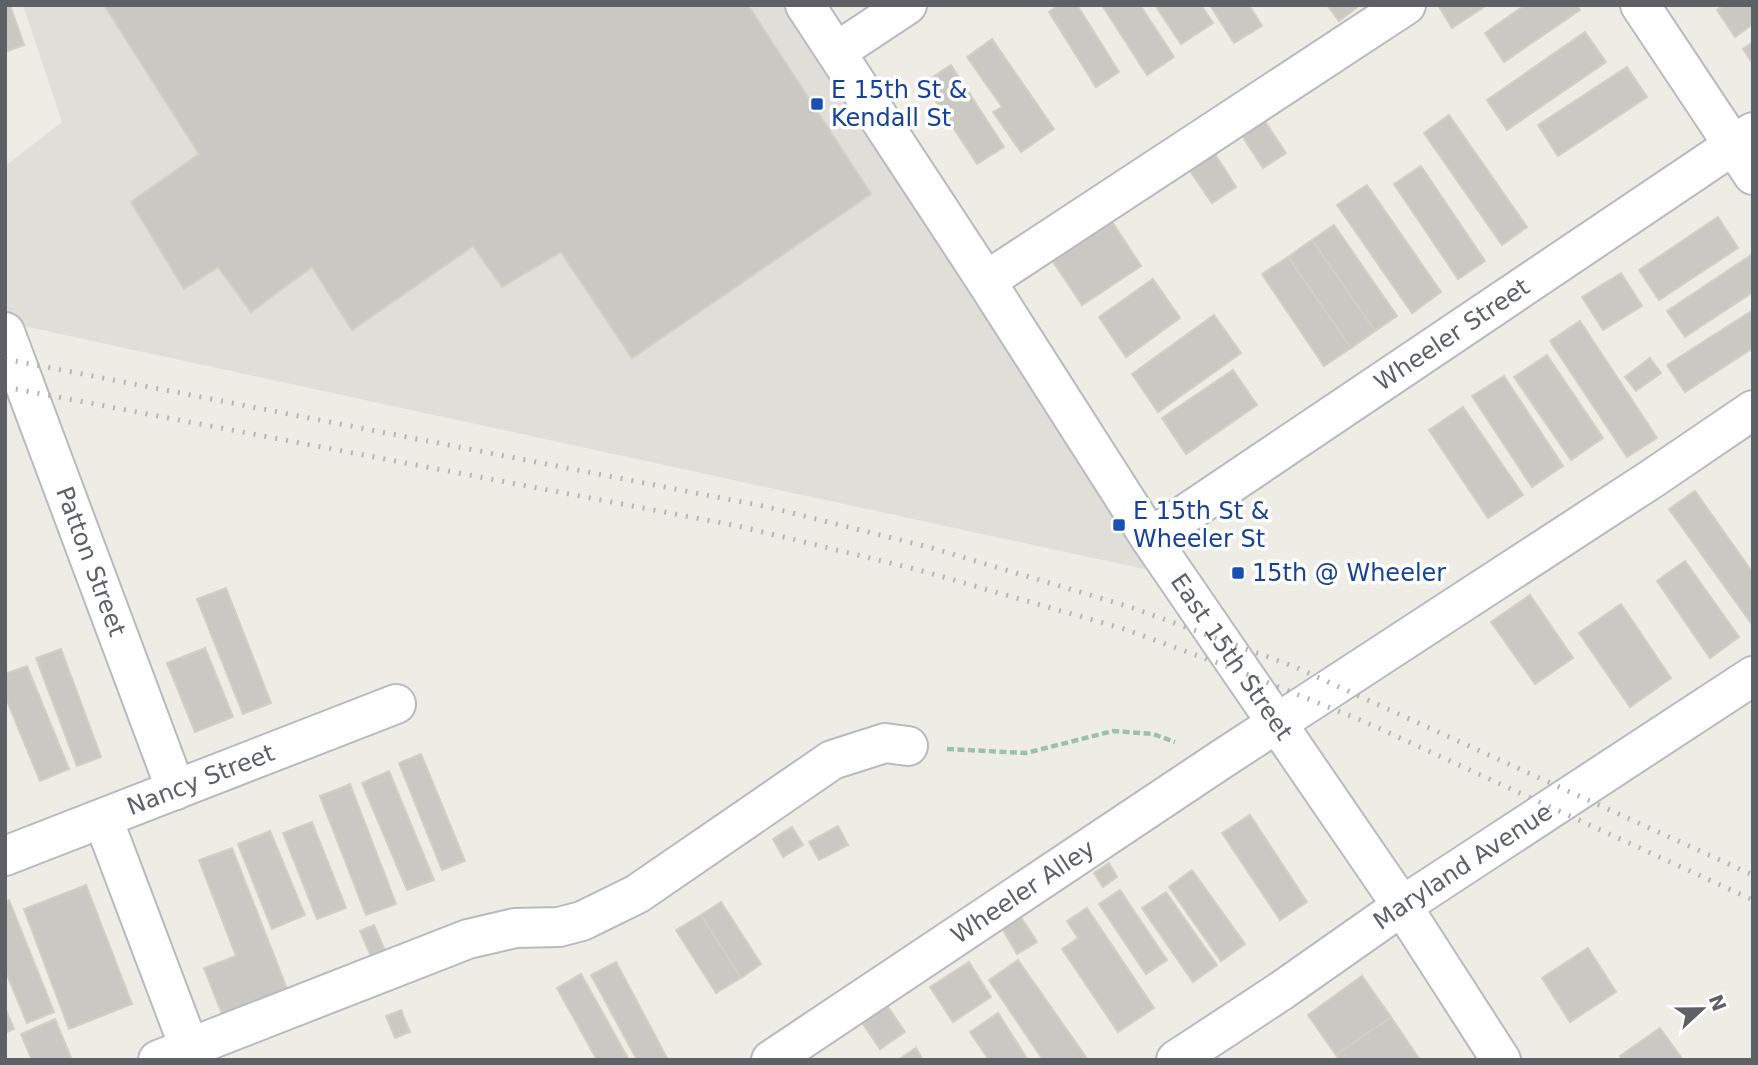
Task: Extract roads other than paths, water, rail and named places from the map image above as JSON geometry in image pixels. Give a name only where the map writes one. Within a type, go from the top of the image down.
[{"type":"street","name":"East 15th Street","points":[[805,5],[1150,538],[1402,906],[1501,1060]]},
{"type":"street","points":[[836,52],[907,5]]},
{"type":"street","points":[[986,281],[1406,5]]},
{"type":"street","points":[[1640,5],[1746,150]]},
{"type":"street","name":"Wheeler Street","points":[[1150,538],[1746,150]]},
{"type":"street","name":"Patton Street","points":[[5,332],[176,790]]},
{"type":"street","name":"Wheeler Alley","points":[[771,1060],[1276,723],[1753,410]]},
{"type":"street","name":"Maryland Avenue","points":[[1176,1060],[1281,991],[1402,906],[1753,676]]},
{"type":"street","name":"Nancy Street","points":[[5,856],[396,704]]},
{"type":"street","points":[[103,819],[180,1056],[468,939],[515,928],[559,927],[582,921],[638,894],[832,760],[885,743],[908,746]]},
{"type":"railway","points":[[5,359],[768,507],[932,548],[1130,607],[1293,666],[1753,875]]},
{"type":"railway","points":[[5,387],[738,526],[919,570],[1124,629],[1234,669],[1363,721],[1753,900]]},
{"type":"place","name":"E 15th St & Kendall St","points":[[817,104]]},
{"type":"place","name":"E 15th St & Wheeler St","points":[[1119,525]]},
{"type":"place","name":"15th @ Wheeler","points":[[1238,573]]}]
